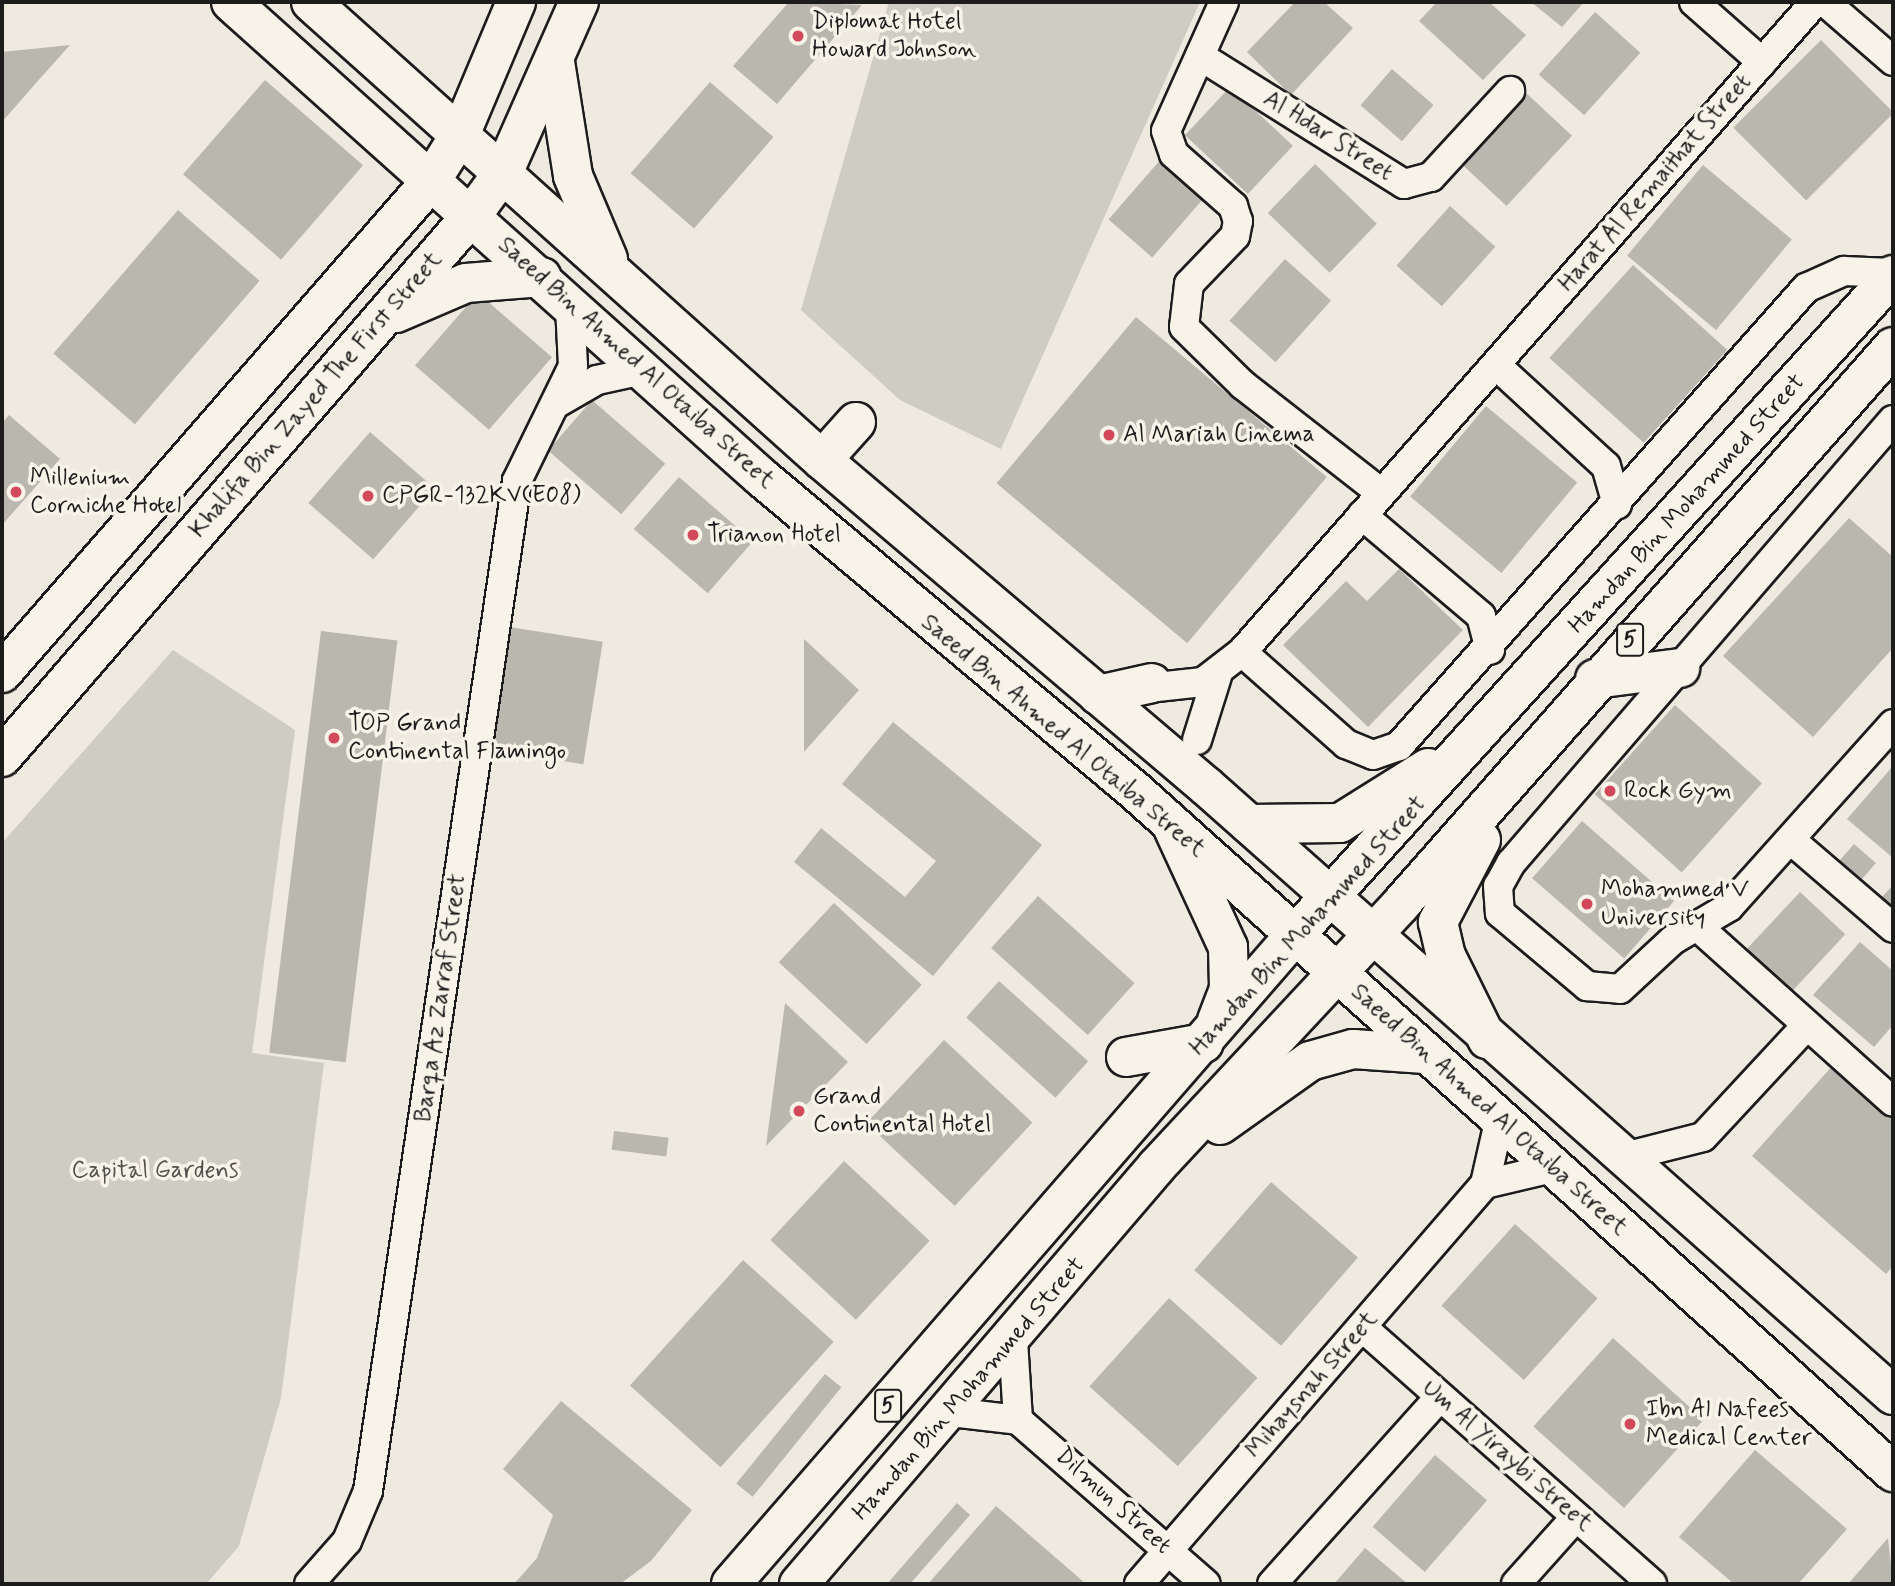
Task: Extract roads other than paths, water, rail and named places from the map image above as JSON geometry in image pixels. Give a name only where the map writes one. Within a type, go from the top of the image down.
[{"type":"main road","name":"Saeed Bin Ahmed Al Otaiba Street","points":[[231,2],[430,181],[542,277],[570,306],[1173,828],[1893,1472]]},
{"type":"main road","name":"Saeed Bin Ahmed Al Otaiba Street","points":[[312,2],[504,171],[621,282],[822,460],[1249,824],[1487,1040],[1624,1157],[1893,1395]]},
{"type":"main road","name":"Khalifa Bin Zayed The First Street","points":[[2,673],[430,181],[461,133],[516,2]]},
{"type":"main road","name":"Khalifa Bin Zayed The First Street","points":[[2,757],[472,215],[504,171],[579,2]]},
{"type":"main road","points":[[555,61],[573,176],[621,282]]},
{"type":"main road","name":"Hamdan Bin Mohammed Street","points":[[731,1584],[1207,1040],[1294,936],[1893,274]]},
{"type":"main road","points":[[374,328],[418,301],[466,283],[542,277]]},
{"type":"main road","name":"Hamdan Bin Mohammed Street","points":[[799,1584],[1013,1340],[1157,1166],[1337,975],[1594,679],[1893,347]]},
{"type":"main road","points":[[822,460],[856,422]]},
{"type":"main road","points":[[1594,679],[1680,668]]},
{"type":"main road","points":[[1098,695],[1154,685]]},
{"type":"main road","points":[[1249,824],[1319,826],[1361,815],[1494,718]]},
{"type":"main road","points":[[1487,1040],[1446,956],[1438,922],[1529,753]]},
{"type":"main road","points":[[1126,1057],[1207,1040],[1229,989],[1228,947],[1173,828]]},
{"type":"main road","points":[[1157,1166],[1310,1060],[1353,1049],[1425,1054]]},
{"type":"street","points":[[1224,2],[1167,119],[1168,143],[1233,206],[1238,221],[1234,236],[1189,284],[1184,327],[1233,376],[1381,493]]},
{"type":"street","points":[[1694,2],[1762,62]]},
{"type":"street","name":"Harat Al Remaithat Street","points":[[1197,740],[1217,676],[1242,652],[1815,2]]},
{"type":"street","points":[[1825,2],[1893,61]]},
{"type":"street","name":"Al Hdar Street","points":[[1200,56],[1404,184],[1431,177],[1510,90]]},
{"type":"street","points":[[1242,652],[1346,744],[1373,755],[1399,746],[1490,649],[1806,288],[1844,271],[1893,274]]},
{"type":"street","name":"Barqa Az Zarraf Street","points":[[309,1584],[346,1541],[368,1491],[517,481],[531,442],[557,403],[576,346],[570,306]]},
{"type":"street","points":[[1496,365],[1606,466],[1618,504]]},
{"type":"street","name":"Barqa Az Zarraf Street","points":[[557,403],[597,380],[643,370]]},
{"type":"street","points":[[1893,420],[1503,873],[1497,900],[1517,933],[1597,990],[1630,984],[1673,940],[1729,907],[1792,842],[1893,724]]},
{"type":"street","points":[[1362,515],[1481,616],[1490,649]]},
{"type":"street","points":[[1154,685],[1217,676]]},
{"type":"street","points":[[1792,842],[1893,928]]},
{"type":"street","points":[[1697,926],[1893,1102]]},
{"type":"street","points":[[1624,1157],[1703,1137],[1806,1026]]},
{"type":"street","name":"Mihaysnah Street","points":[[1139,1584],[1485,1184],[1499,1122]]},
{"type":"street","points":[[1485,1184],[1552,1168]]},
{"type":"street","name":"Um Al Yiraybi Street","points":[[1362,1327],[1652,1584]]},
{"type":"street","points":[[951,1412],[1018,1420],[1013,1340]]},
{"type":"street","points":[[1272,1584],[1440,1397]]},
{"type":"street","name":"Dilmun Street","points":[[1018,1420],[1206,1584]]},
{"type":"street","points":[[1516,1584],[1576,1517]]},
{"type":"place","name":"Diplomat Hotel Howard Johnson","points":[[798,36]]},
{"type":"place","name":"Al Mariah Cinema","points":[[1109,435]]},
{"type":"place","name":"Millenium Corniche Hotel","points":[[16,492]]},
{"type":"place","name":"CPGR-132KV(E08)","points":[[368,496]]},
{"type":"place","name":"Trianon Hotel","points":[[693,535]]},
{"type":"place","name":"TOP Grand Continental Flamingo","points":[[334,738]]},
{"type":"place","name":"Rock Gym","points":[[1610,791]]},
{"type":"place","name":"Mohammed V University","points":[[1587,904]]},
{"type":"place","name":"Grand Continental Hotel","points":[[799,1111]]},
{"type":"place","name":"Ibn Al Nafees Medical Center","points":[[1630,1424]]},
{"type":"park label","name":"Capital Gardens","points":[[155,1171]]}]
